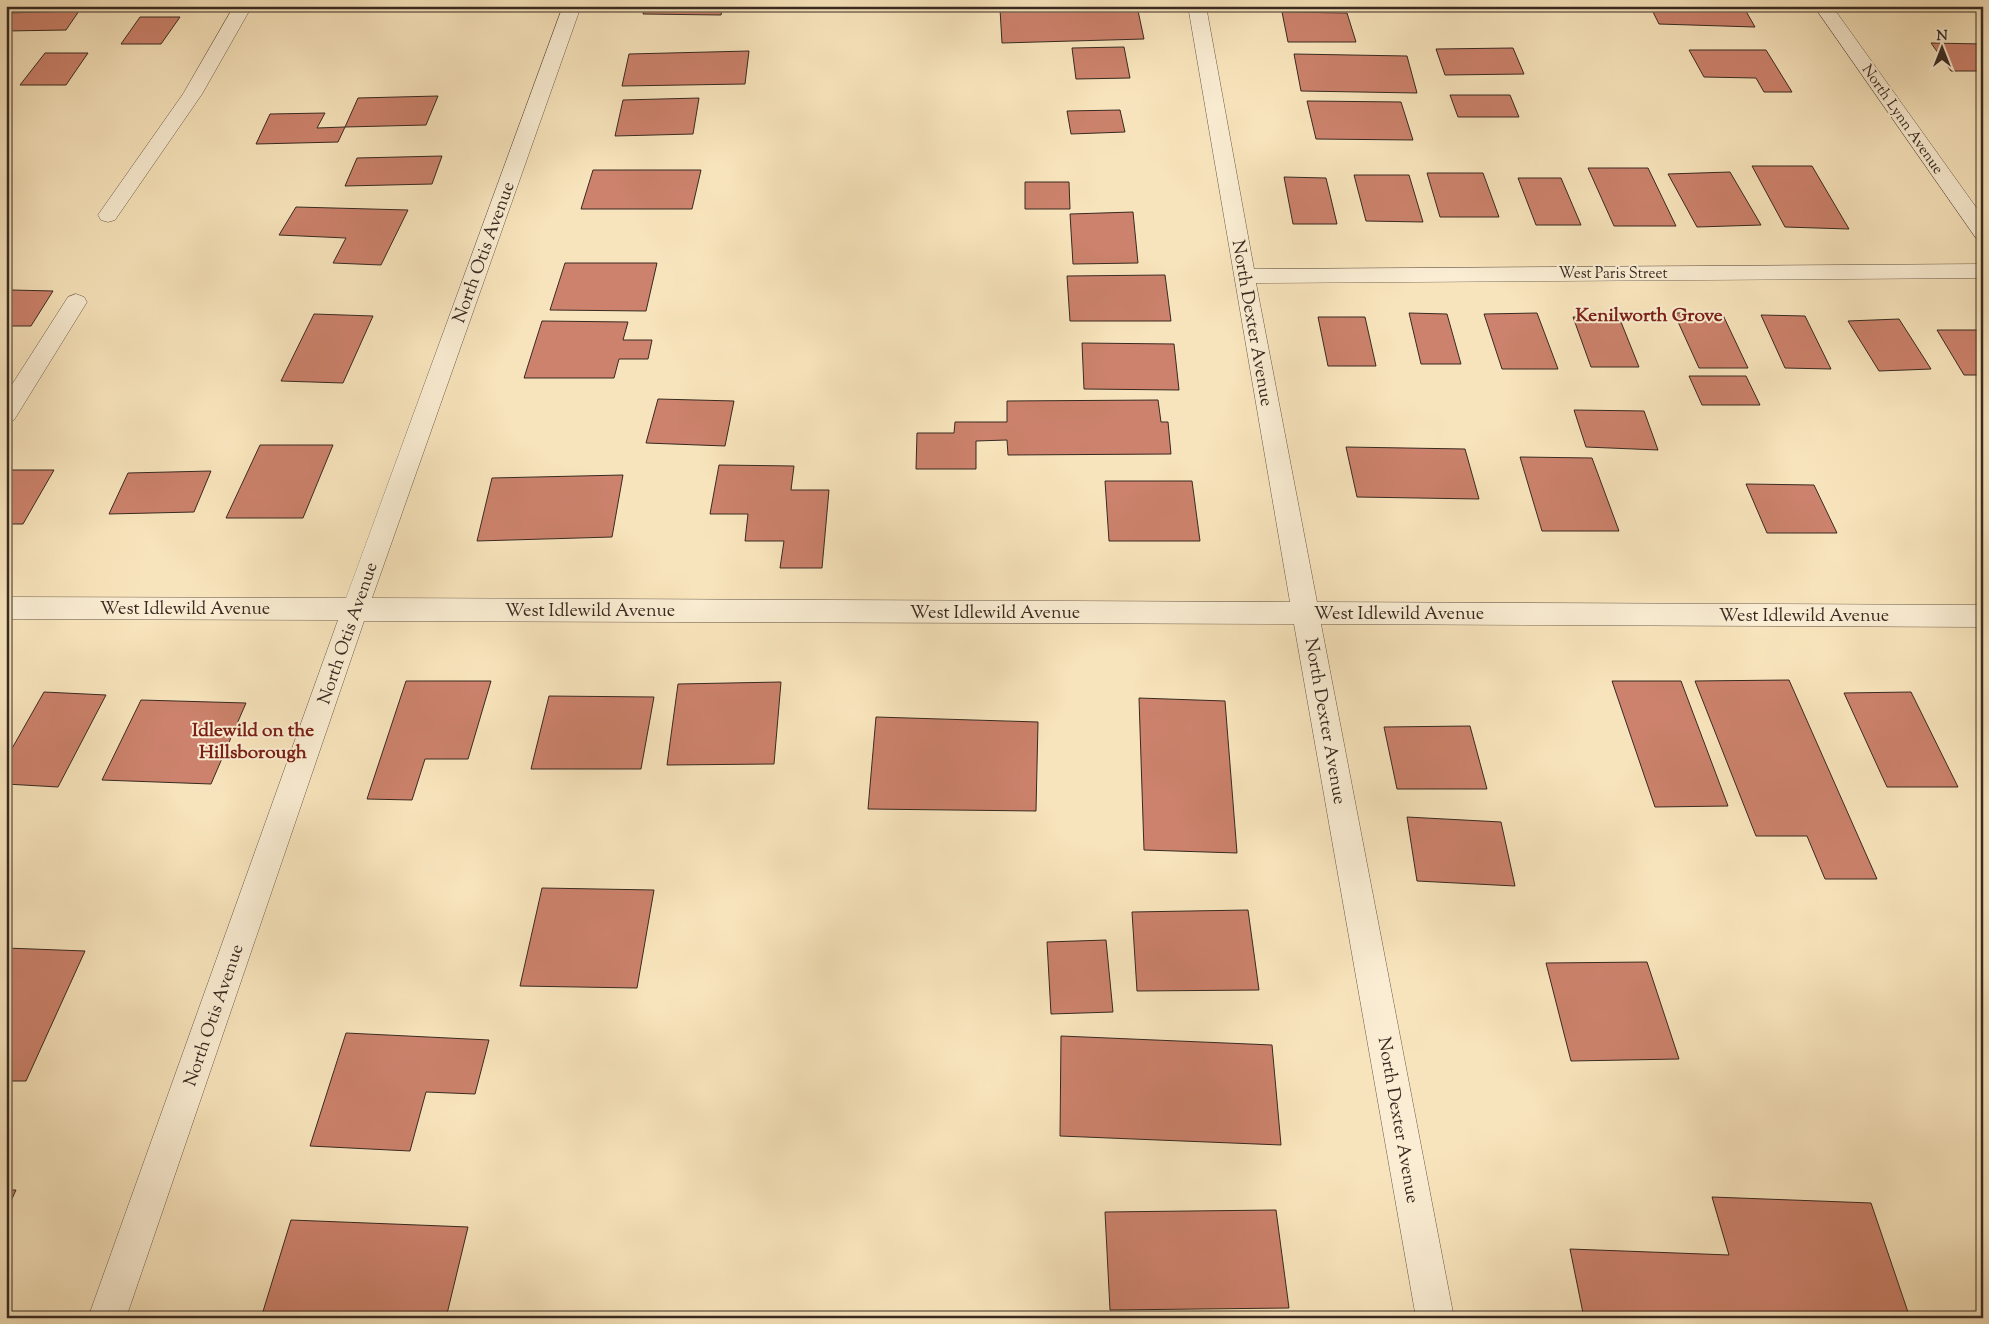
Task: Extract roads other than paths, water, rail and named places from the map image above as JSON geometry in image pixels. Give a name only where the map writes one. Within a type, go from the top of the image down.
[{"type":"street","points":[[108,215],[192,94],[243,6]]},
{"type":"street","name":"North Otis Avenue","points":[[107,1318],[355,609],[572,6]]},
{"type":"street","name":"North Dexter Avenue","points":[[1197,6],[1244,276],[1434,1318]]},
{"type":"street","name":"North Lynn Avenue","points":[[1823,6],[1983,232]]},
{"type":"street","name":"West Paris Street","points":[[1244,276],[1983,271]]},
{"type":"street","points":[[6,414],[76,302]]},
{"type":"street","name":"West Idlewild Avenue","points":[[6,608],[1983,616]]},
{"type":"district","name":"Kenilworth Grove","points":[[1649,314]]},
{"type":"district","name":"Idlewild on the Hillsborough","points":[[253,740]]}]
